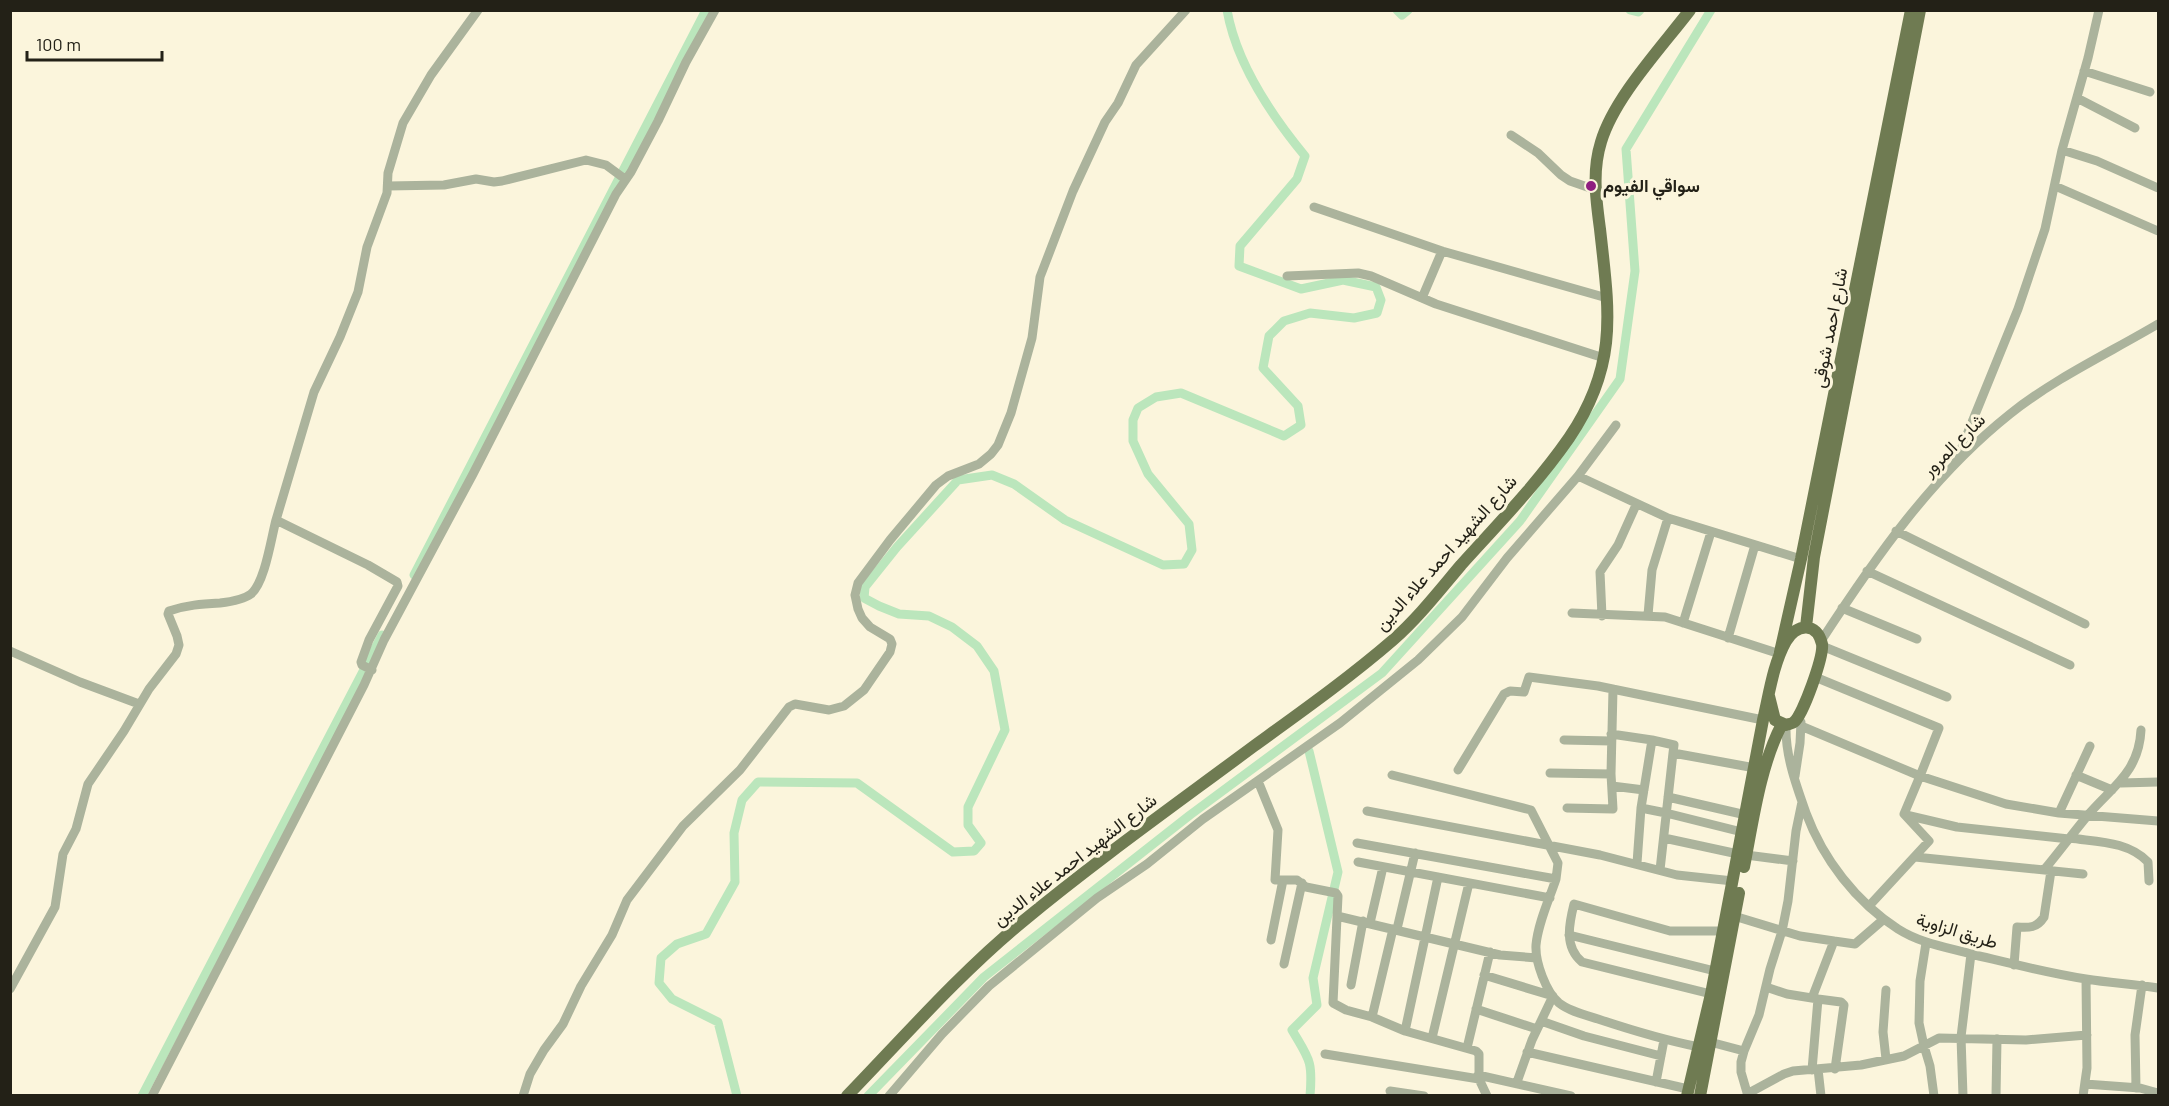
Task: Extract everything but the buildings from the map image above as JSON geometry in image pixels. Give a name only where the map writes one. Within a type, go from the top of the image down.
[{"type":"main road","name":"شارع الشهيد احمد علاء الدين","points":[[847,1095],[976,964],[1021,923],[1132,836],[1323,696],[1395,639],[1517,504],[1568,440],[1599,383],[1607,338],[1607,298],[1596,190],[1596,163],[1600,144],[1613,112],[1690,10]]},
{"type":"main road","name":"شارع احمد شوقى","points":[[1742,854],[1742,832],[1763,720],[1801,559],[1911,10]]},
{"type":"main road","name":"شارع احمد شوقى","points":[[1806,627],[1814,557],[1920,10]]},
{"type":"main road","points":[[1700,1095],[1715,971],[1733,881],[1770,750],[1784,725],[1794,722],[1801,711],[1815,677],[1821,643],[1816,632],[1806,627],[1795,630],[1780,653]]},
{"type":"main road","points":[[1769,696],[1773,716],[1784,725]]},
{"type":"main road","points":[[1712,1002],[1734,916],[1742,854]]},
{"type":"main road","points":[[1688,1092],[1705,1044]]},
{"type":"street","points":[[10,989],[55,907],[63,855],[76,829],[88,784],[124,731],[139,704],[176,654],[177,636],[169,611],[189,605],[222,603],[249,596],[261,579],[314,392],[358,292],[367,247],[387,193],[388,173],[398,136],[409,111],[431,75],[478,10]]},
{"type":"street","points":[[152,1095],[368,668],[468,484],[624,178],[658,121],[686,62],[715,10]]},
{"type":"street","points":[[523,1095],[544,1050],[563,1024],[581,986],[612,935],[627,900],[683,826],[740,770],[789,707],[795,704],[829,710],[844,706],[868,684],[890,652],[892,644],[890,639],[870,627],[858,609],[855,595],[858,583],[936,485],[948,476],[979,464],[998,445],[1011,413],[1032,338],[1040,277],[1073,191],[1105,122],[1118,103],[1136,65],[1186,10]]},
{"type":"street","points":[[1954,464],[2021,299],[2045,229],[2062,150],[2085,71],[2099,10]]},
{"type":"street","points":[[2085,71],[2150,92]]},
{"type":"street","points":[[2077,98],[2135,128]]},
{"type":"street","points":[[1511,135],[1538,153],[1570,181],[1596,190]]},
{"type":"street","points":[[2062,150],[2097,161],[2158,188]]},
{"type":"street","points":[[388,186],[444,184],[476,179],[502,181],[586,160],[596,161],[624,178]]},
{"type":"street","points":[[2055,186],[2158,231]]},
{"type":"street","points":[[1314,207],[1442,251],[1607,298]]},
{"type":"street","points":[[1422,298],[1442,251]]},
{"type":"street","points":[[1287,276],[1358,273],[1371,276],[1422,298],[1497,325],[1604,358]]},
{"type":"street","name":"شارع المرور","points":[[1821,643],[1842,608],[1896,531],[1954,464],[1988,432],[2028,400],[2158,324]]},
{"type":"street","points":[[889,1095],[942,1034],[989,986],[1097,898],[1147,864],[1203,819],[1340,723],[1418,660],[1454,626],[1513,550],[1578,476],[1616,425]]},
{"type":"street","points":[[1578,476],[1668,518],[1801,559]]},
{"type":"street","points":[[1602,616],[1600,572],[1618,544],[1636,505]]},
{"type":"street","points":[[1648,615],[1652,570],[1668,518]]},
{"type":"street","points":[[276,520],[368,565],[397,582],[398,586],[369,640],[361,662],[368,668]]},
{"type":"street","points":[[1896,531],[2085,624]]},
{"type":"street","points":[[1683,623],[1711,532]]},
{"type":"street","points":[[1728,638],[1755,545]]},
{"type":"street","points":[[1867,571],[2070,665]]},
{"type":"street","points":[[1842,608],[1917,639]]},
{"type":"street","points":[[1572,613],[1665,617],[1780,653]]},
{"type":"street","points":[[1821,643],[1947,697]]},
{"type":"street","points":[[10,651],[80,682],[139,704]]},
{"type":"street","points":[[1458,770],[1504,694],[1510,691],[1524,692],[1528,677],[1613,688],[1763,720]]},
{"type":"street","points":[[1815,677],[1939,728],[1904,814]]},
{"type":"street","points":[[1567,808],[1613,809],[1611,737],[1613,688]]},
{"type":"street","name":"طريق الزاوية","points":[[1795,776],[1801,711]]},
{"type":"street","name":"طريق الزاوية","points":[[1784,725],[1787,751],[1813,832],[1839,875],[1869,906],[1898,929],[1926,943],[2014,965],[2086,979],[2158,988]]},
{"type":"street","points":[[1801,726],[1942,785],[2006,804],[2059,813],[2158,821]]},
{"type":"street","points":[[2014,965],[2017,927],[2031,928],[2040,924],[2044,917],[2048,871],[2088,815],[2121,783],[2136,756],[2141,730]]},
{"type":"street","points":[[1564,741],[1611,737],[1652,740],[1674,745],[1660,870]]},
{"type":"street","points":[[1637,863],[1641,808],[1652,740]]},
{"type":"street","points":[[2059,813],[2090,746]]},
{"type":"street","points":[[1673,753],[1755,768]]},
{"type":"street","points":[[1550,772],[1611,774]]},
{"type":"street","points":[[1392,775],[1531,810],[1558,863],[1556,879],[1539,931],[1537,958],[1553,996],[1559,1003],[1664,1040],[1744,1050]]},
{"type":"street","points":[[2076,775],[2112,790]]},
{"type":"street","points":[[1258,781],[1278,830],[1274,878],[1297,880],[1306,887],[1333,893],[1338,898],[1332,1001],[1335,1006],[1372,1017],[1405,1031],[1476,1051],[1479,1054],[1479,1077],[1487,1095]]},
{"type":"street","points":[[2121,783],[2158,782]]},
{"type":"street","points":[[1612,786],[1644,790]]},
{"type":"street","points":[[1668,796],[1746,815]]},
{"type":"street","points":[[1802,802],[1782,931],[1759,1015],[1744,1050],[1741,1072],[1748,1095],[1784,1074],[1904,1056],[1939,1038],[2026,1040],[2087,1035]]},
{"type":"street","points":[[1641,808],[1742,832]]},
{"type":"street","points":[[1367,811],[1637,863],[1683,876],[1733,881]]},
{"type":"street","points":[[1904,814],[1957,827],[2118,845],[2136,852],[2148,862],[2149,881]]},
{"type":"street","points":[[1869,906],[1929,841],[1904,814]]},
{"type":"street","points":[[1664,838],[1742,854],[1793,861]]},
{"type":"street","points":[[1357,843],[1556,879]]},
{"type":"street","points":[[1372,1017],[1415,853]]},
{"type":"street","points":[[1915,857],[2083,874]]},
{"type":"street","points":[[1358,862],[1550,898]]},
{"type":"street","points":[[1351,985],[1366,922],[1383,867]]},
{"type":"street","points":[[1405,1031],[1438,877]]},
{"type":"street","points":[[1271,940],[1283,880]]},
{"type":"street","points":[[1432,1038],[1469,882]]},
{"type":"street","points":[[1284,964],[1302,883]]},
{"type":"street","points":[[1712,1002],[1582,962],[1571,949],[1569,925],[1574,904],[1670,931],[1723,931]]},
{"type":"street","points":[[1337,916],[1490,952],[1537,958]]},
{"type":"street","points":[[1734,916],[1782,931],[1855,944],[1884,919]]},
{"type":"street","points":[[1569,935],[1715,971]]},
{"type":"street","points":[[1821,1095],[1815,1070],[1815,998],[1834,941]]},
{"type":"street","points":[[1926,943],[1919,1005],[1920,1032],[1930,1065],[1934,1095]]},
{"type":"street","points":[[1467,1048],[1490,952]]},
{"type":"street","points":[[1963,1095],[1961,1037],[1971,954]]},
{"type":"street","points":[[1484,975],[1553,996]]},
{"type":"street","points":[[2083,1095],[2087,1035],[2086,979]]},
{"type":"street","points":[[2138,1090],[2135,1035],[2142,985]]},
{"type":"street","points":[[1766,987],[1786,994],[1841,1002],[1844,1005],[1834,1068]]},
{"type":"street","points":[[1886,990],[1883,1032],[1886,1059]]},
{"type":"street","points":[[1517,1082],[1527,1052],[1553,996]]},
{"type":"street","points":[[1476,1009],[1661,1056]]},
{"type":"street","points":[[1996,1095],[1997,1039]]},
{"type":"street","points":[[1656,1082],[1664,1040]]},
{"type":"street","points":[[1527,1052],[1656,1082],[1688,1092]]},
{"type":"street","points":[[1324,1054],[1517,1082],[1571,1095]]},
{"type":"street","points":[[2085,1084],[2158,1094]]},
{"type":"street","points":[[1390,1091],[1424,1095]]},
{"type":"waterway","points":[[414,575],[706,10]]},
{"type":"waterway","points":[[737,1096],[718,1022],[672,999],[659,983],[661,958],[677,944],[706,934],[735,882],[734,833],[742,800],[758,782],[857,783],[953,852],[974,851],[981,843],[968,825],[968,807],[1005,730],[994,671],[977,646],[952,627],[929,616],[899,614],[864,598],[865,587],[897,547],[958,480],[992,475],[1014,484],[1065,520],[1163,565],[1184,564],[1192,550],[1189,524],[1148,474],[1133,441],[1133,420],[1138,408],[1156,397],[1181,393],[1284,436],[1301,425],[1298,406],[1263,368],[1269,336],[1284,321],[1310,313],[1354,318],[1377,313],[1381,300],[1376,287],[1343,280],[1301,289],[1239,266],[1240,246],[1297,179],[1305,156],[1280,124],[1257,88],[1238,49],[1227,10]]},
{"type":"waterway","points":[[1397,10],[1402,15],[1408,10]]},
{"type":"waterway","points":[[1630,10],[1638,12],[1640,10]]},
{"type":"waterway","points":[[868,1096],[984,977],[1190,815],[1382,673],[1520,521],[1620,379],[1635,271],[1626,149],[1711,10]]},
{"type":"waterway","points":[[142,1096],[382,635]]},
{"type":"waterway","points":[[1309,751],[1338,872],[1313,978],[1317,1005],[1292,1030],[1310,1067],[1310,1096]]},
{"type":"place","name":"سواقي الفيوم","points":[[1591,186]]}]
